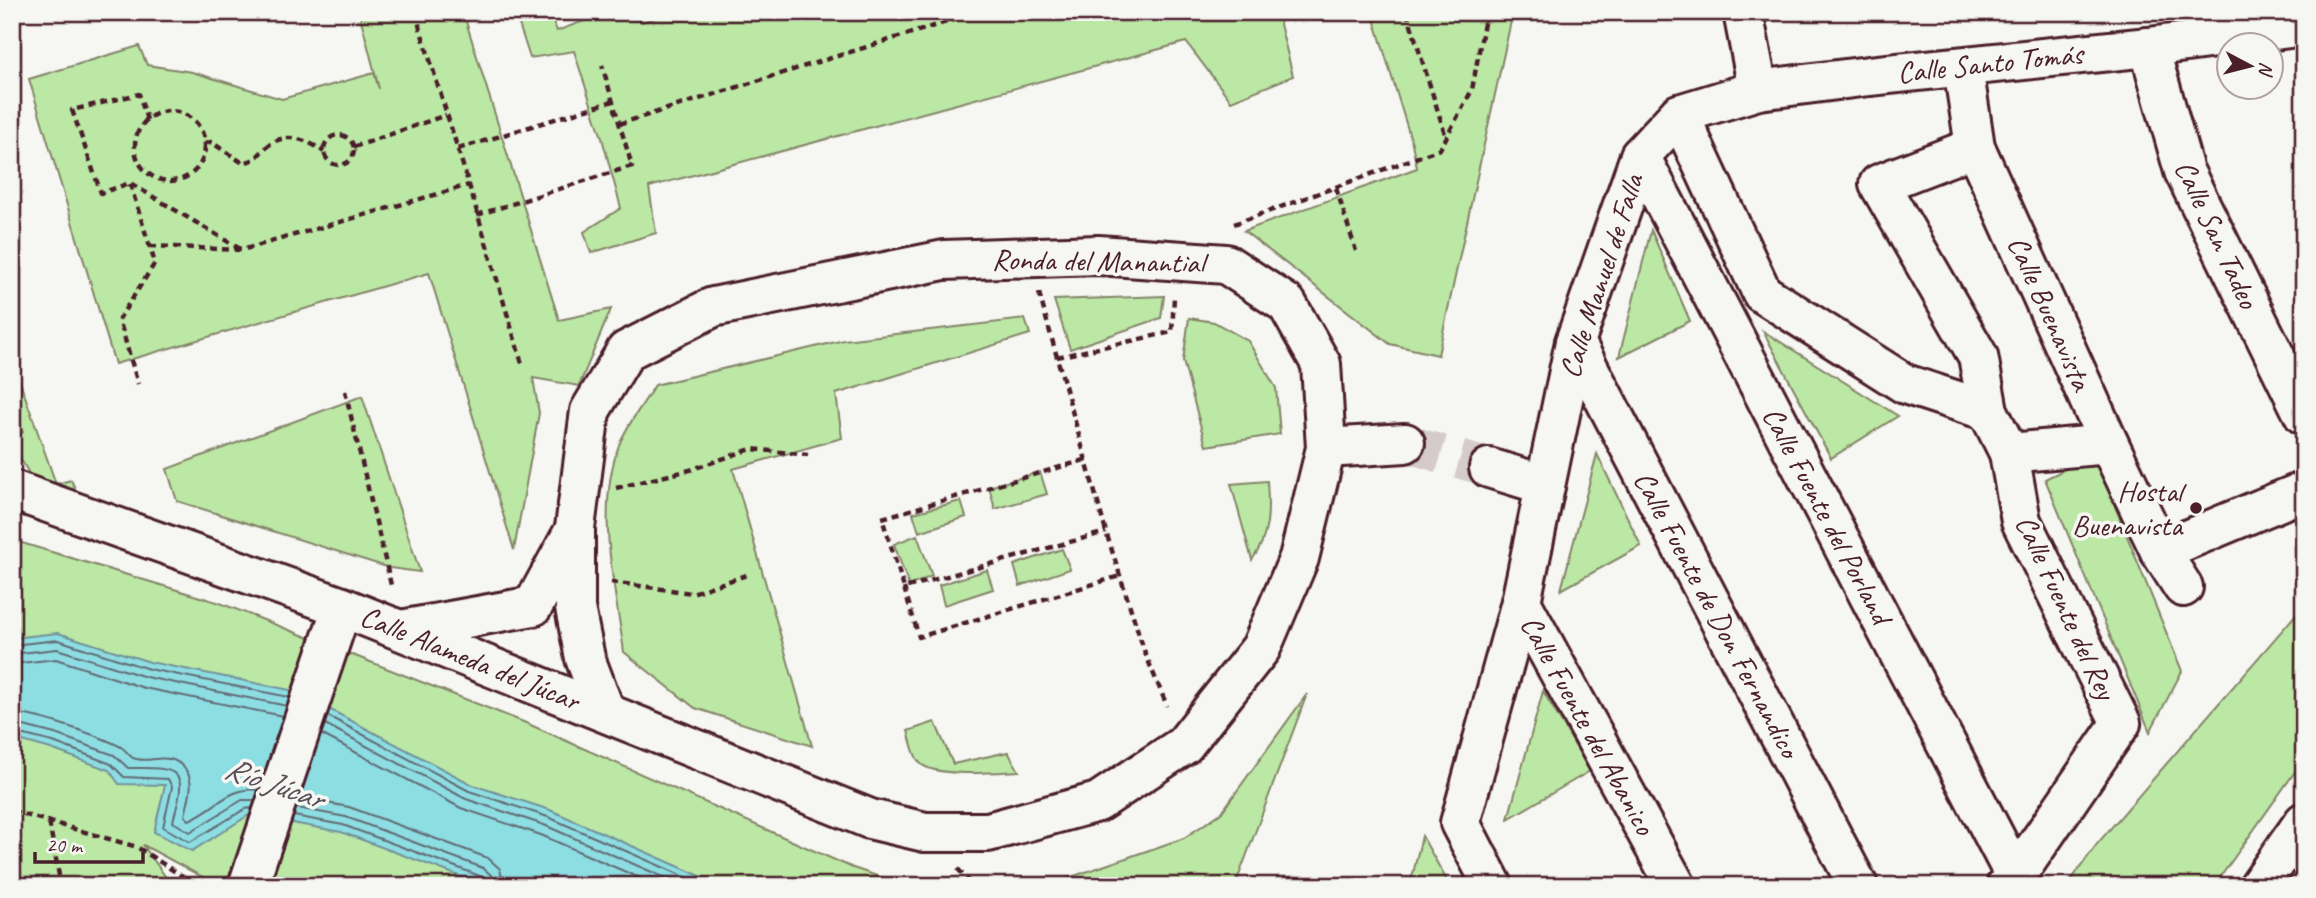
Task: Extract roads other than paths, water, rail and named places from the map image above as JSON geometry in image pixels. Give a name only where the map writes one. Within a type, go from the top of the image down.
[{"type":"street","points":[[1743,12],[1758,90]]},
{"type":"street","name":"Calle Santo Tomás","points":[[1679,114],[1758,90],[2149,47],[2304,26]]},
{"type":"street","name":"Calle San Tadeo","points":[[2149,47],[2184,171],[2304,415]]},
{"type":"street","name":"Calle Buenavista","points":[[1963,67],[1975,147],[2109,444],[2160,551],[2183,587]]},
{"type":"street","points":[[1679,114],[1762,293],[1905,384],[1988,411]]},
{"type":"street","name":"Calle Manuel de Falla","points":[[1493,886],[1460,823],[1521,602],[1575,342],[1640,156],[1679,114]]},
{"type":"street","name":"Calle Fuente del Rey","points":[[1975,147],[1879,184],[1978,356],[1988,411],[2009,453],[2021,521],[2121,723],[2025,863],[2010,880]]},
{"type":"street","name":"Calle Fuente del Porland","points":[[1640,156],[2010,880]]},
{"type":"street","name":"Ronda del Manantial","points":[[605,711],[585,658],[575,608],[577,513],[590,411],[626,351],[713,307],[944,260],[1098,255],[1226,264],[1287,304],[1321,364],[1326,448],[1299,558],[1261,648],[1184,745],[1098,802],[988,832],[925,832]]},
{"type":"street","name":"Calle Fuente de Don Fernandico","points":[[1575,342],[1858,886]]},
{"type":"street","points":[[1326,448],[1405,443]]},
{"type":"street","points":[[2009,453],[2109,444]]},
{"type":"street","points":[[1489,468],[1545,485]]},
{"type":"street","name":"Calle Alameda del Júcar","points":[[12,490],[342,607],[870,819],[925,832]]},
{"type":"street","points":[[2160,551],[2304,491]]},
{"type":"street","name":"Ronda del Manantial","points":[[401,630],[533,606],[577,513]]},
{"type":"street","name":"Calle Fuente del Abanico","points":[[1521,602],[1676,886]]},
{"type":"street","points":[[253,869],[342,607]]},
{"type":"street","points":[[2259,886],[2304,822]]},
{"type":"water","name":"Río Júcar","points":[[58,633],[150,662],[295,691],[473,785],[550,810],[723,886],[486,886],[341,832],[249,815],[192,851],[154,832],[165,785],[119,784],[109,770],[12,738],[12,638]]},
{"type":"tunnel","points":[[1405,443],[1489,468]]},
{"type":"place","name":"Hostal Buenavista","points":[[2196,508]]}]
